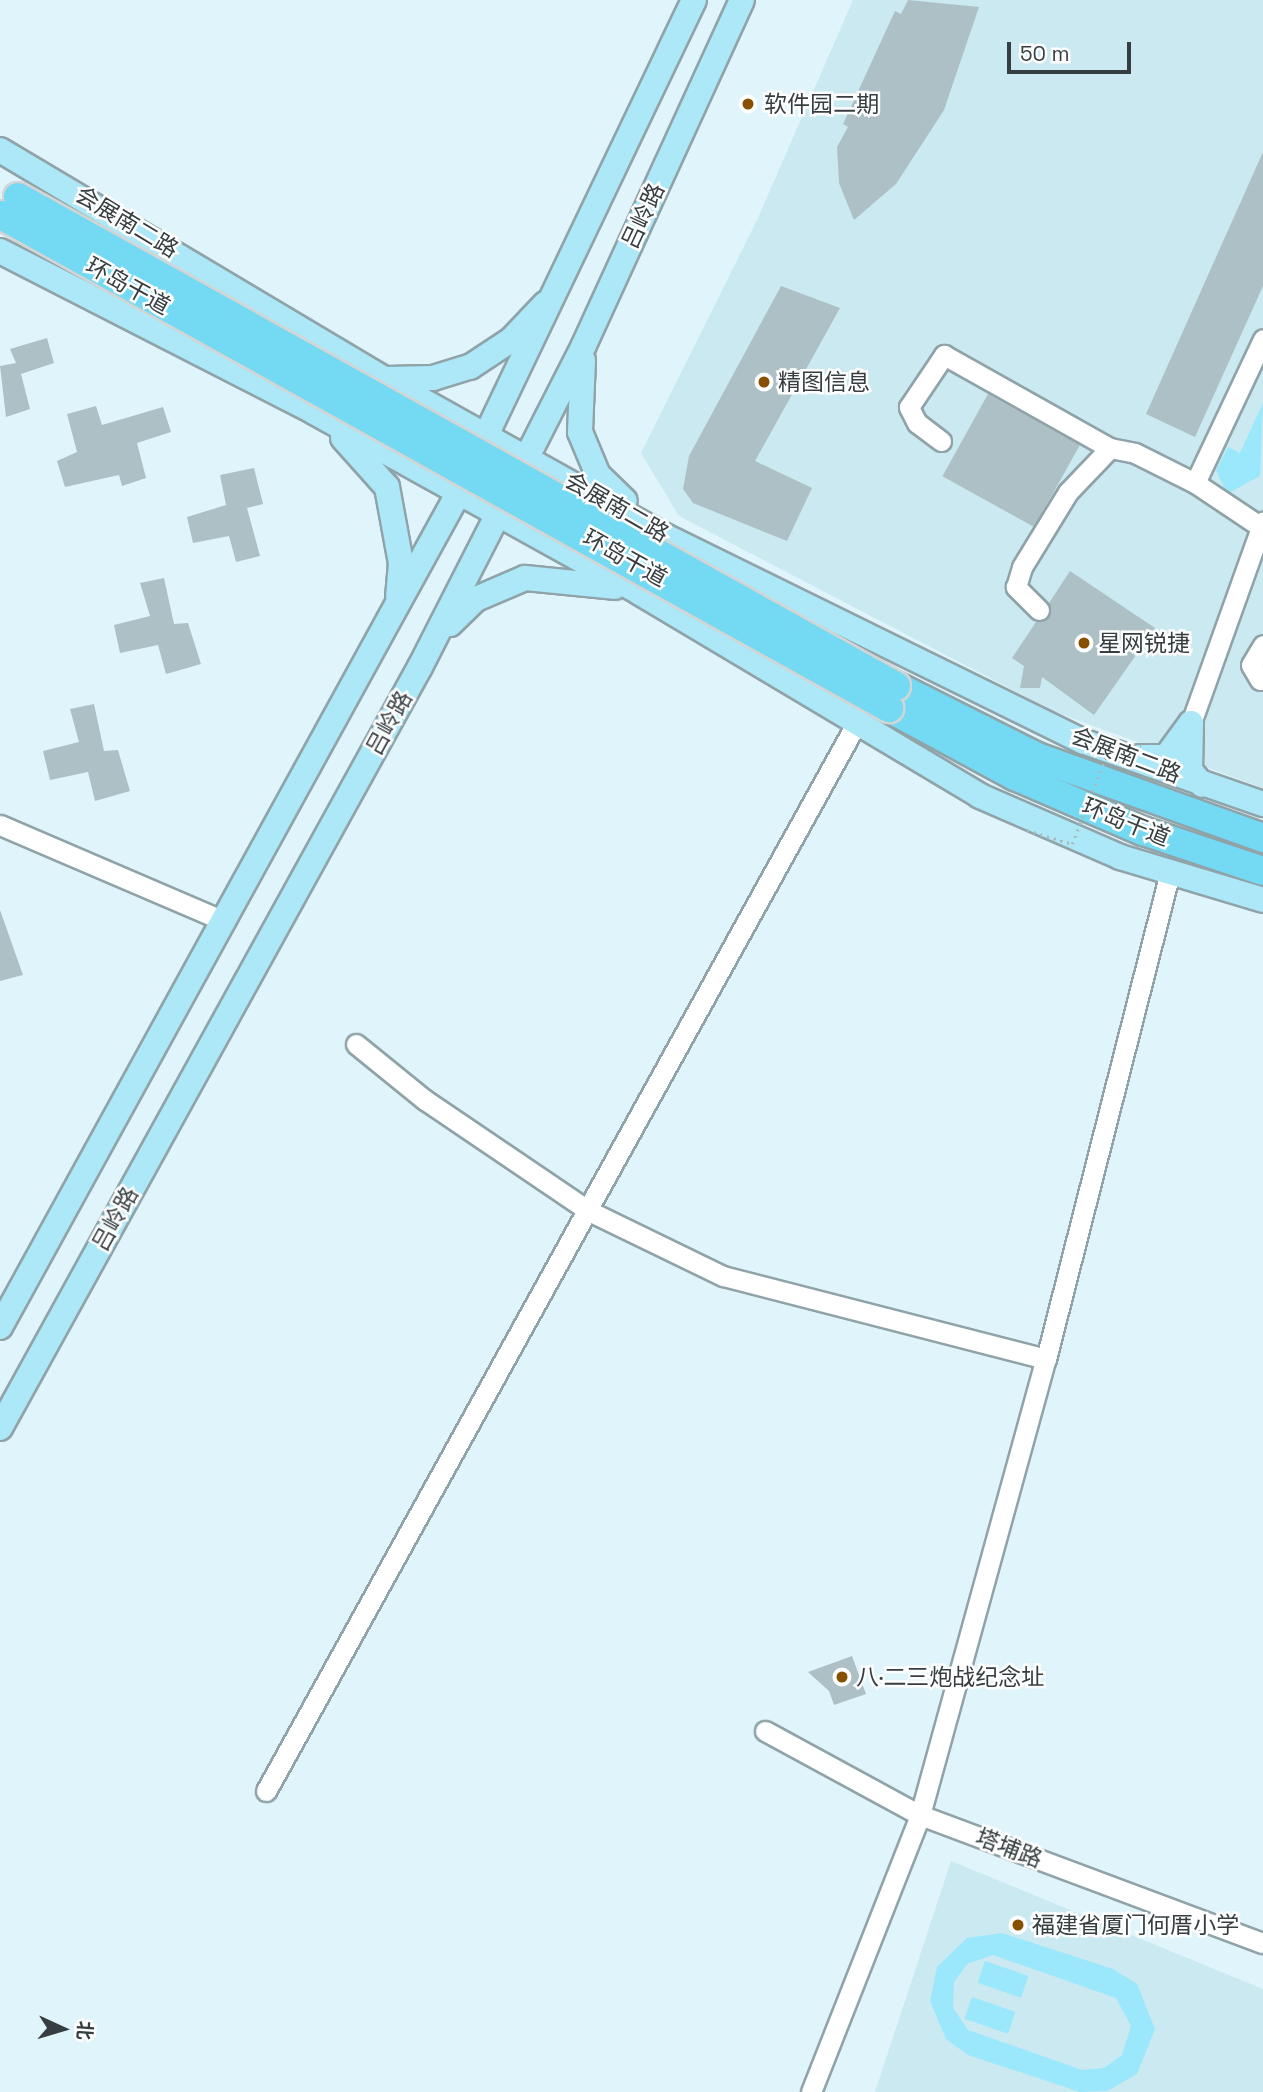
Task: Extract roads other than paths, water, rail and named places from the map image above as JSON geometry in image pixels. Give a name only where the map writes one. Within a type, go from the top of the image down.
[{"type":"highway","name":"环岛干道","points":[[5,204],[893,697],[1015,776],[1143,831],[1263,872]]},
{"type":"highway","name":"环岛干道","points":[[893,697],[1037,757],[1263,838]]},
{"type":"main road","name":"吕岭路","points":[[0,1327],[490,433],[562,286],[694,0]]},
{"type":"main road","name":"吕岭路","points":[[0,1428],[420,667],[584,345],[742,0]]},
{"type":"main road","name":"会展南二路","points":[[0,150],[384,379],[490,433],[665,536],[1082,741],[1136,751],[1202,785],[1263,804]]},
{"type":"main road","points":[[0,251],[314,412],[459,492],[640,593],[980,796],[1170,872],[1263,900]]},
{"type":"main road","points":[[384,379],[433,378],[470,367],[511,340],[562,286]]},
{"type":"main road","points":[[584,345],[579,404],[585,447],[598,475],[665,536],[640,593]]},
{"type":"main road","points":[[314,412],[379,471],[387,487],[401,563],[396,608]]},
{"type":"main road","points":[[420,667],[452,622],[495,587],[558,577],[640,593]]},
{"type":"main road","points":[[1136,751],[1166,757],[1191,723]]},
{"type":"main road","points":[[1191,723],[1190,770],[1202,785]]},
{"type":"street","points":[[1195,483],[1263,339]]},
{"type":"street","points":[[941,441],[917,423],[909,407],[944,355],[1110,448],[1135,453],[1195,483],[1262,525],[1191,723]]},
{"type":"street","points":[[1039,610],[1016,587],[1022,566],[1068,492],[1110,448]]},
{"type":"street","points":[[1259,680],[1251,665],[1263,645]]},
{"type":"street","points":[[266,1791],[857,722]]},
{"type":"street","points":[[0,825],[224,921]]},
{"type":"street","points":[[811,2092],[920,1815],[1046,1359],[1170,872]]},
{"type":"street","points":[[356,1044],[425,1100],[589,1211],[723,1276],[1046,1359]]},
{"type":"street","name":"塔埔路","points":[[765,1731],[920,1815],[1263,1943]]},
{"type":"place","name":"软件园二期","points":[[748,104]]},
{"type":"place","name":"精图信息","points":[[764,382]]},
{"type":"place","name":"星网锐捷","points":[[1084,643]]},
{"type":"place","name":"八·二三炮战纪念址","points":[[842,1677]]},
{"type":"place","name":"福建省厦门何厝小学","points":[[1018,1925]]}]
